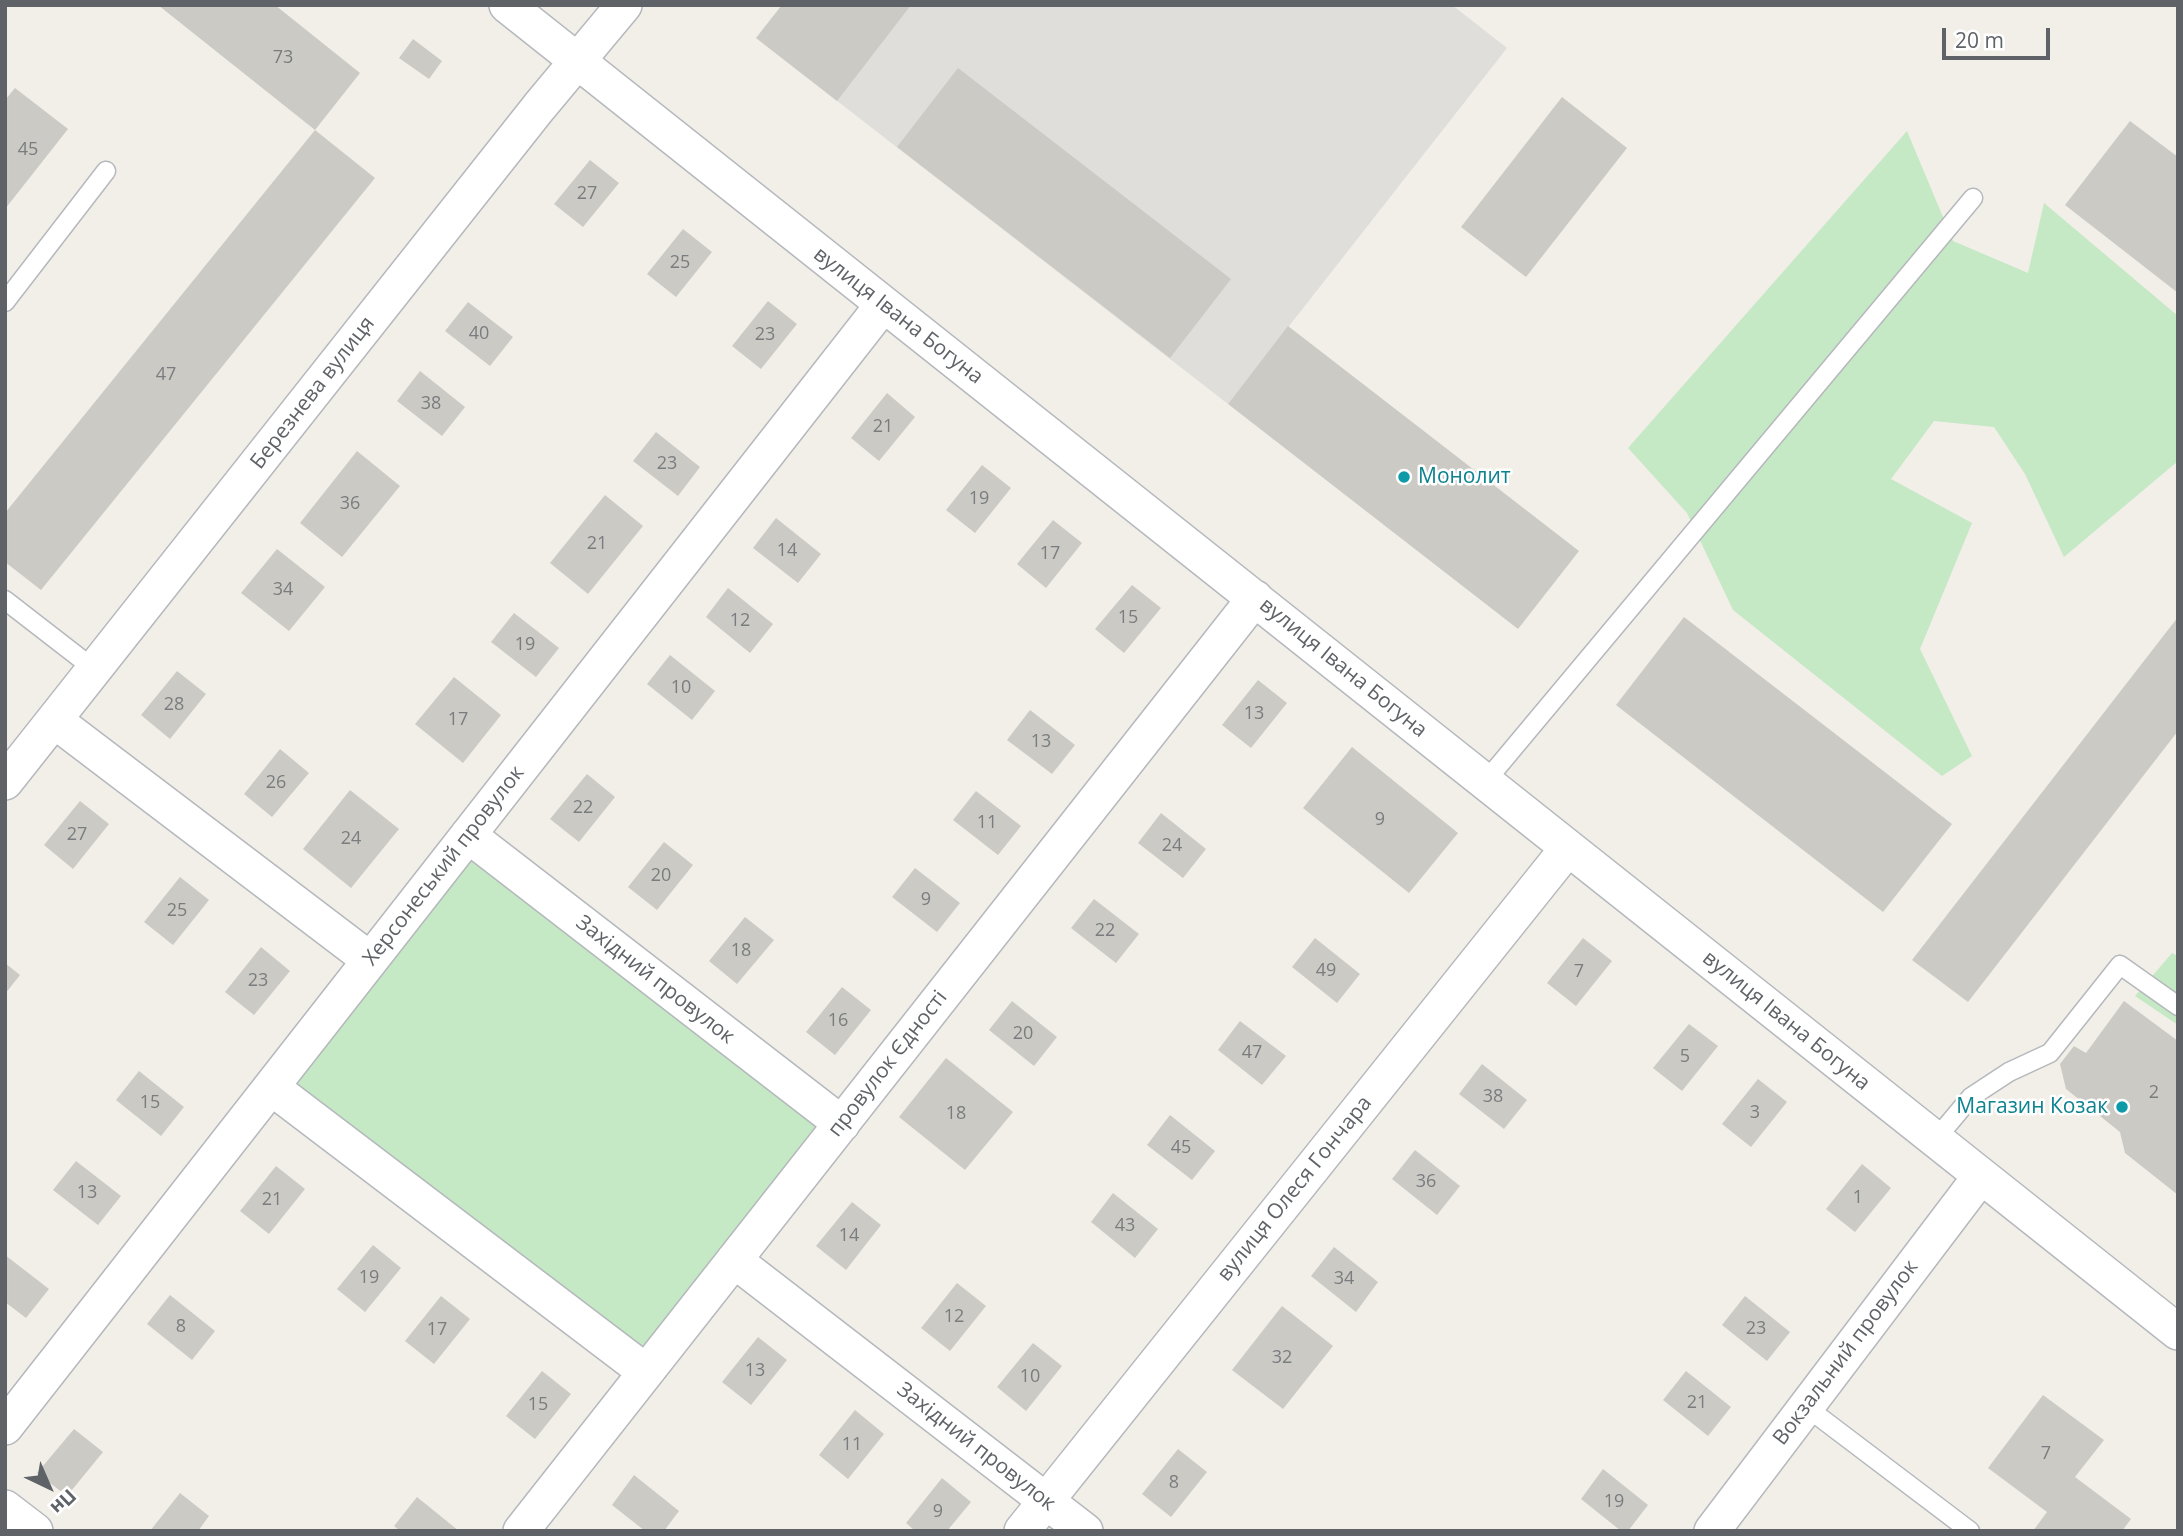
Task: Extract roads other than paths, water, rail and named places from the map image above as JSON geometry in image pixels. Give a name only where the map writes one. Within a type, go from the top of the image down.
[{"type":"street","name":"вулиця Івана Богуна","points":[[507,5],[2178,1332]]},
{"type":"street","name":"Березнева вулиця","points":[[5,782],[624,5]]},
{"type":"street","name":"Херсонеський провулок","points":[[5,1427],[883,305]]},
{"type":"street","name":"провулок Єдності","points":[[522,1531],[1255,598]]},
{"type":"street","points":[[54,720],[370,960]]},
{"type":"street","name":"Західний провулок","points":[[468,835],[842,1124]]},
{"type":"street","name":"вулиця Олеся Гончара","points":[[1022,1531],[1568,848]]},
{"type":"street","points":[[271,1087],[646,1372]]},
{"type":"street","name":"Вокзальний провулок","points":[[1712,1531],[1981,1176]]},
{"type":"street","name":"Західний провулок","points":[[734,1260],[1084,1531]]},
{"type":"street","points":[[5,1508],[34,1531]]},
{"type":"lane","points":[[5,302],[106,171]]},
{"type":"lane","points":[[1485,782],[1973,198]]},
{"type":"lane","points":[[5,600],[94,669]]},
{"type":"lane","points":[[1935,1140],[1971,1097],[2009,1072],[2050,1054],[2120,965],[2178,1006]]},
{"type":"lane","points":[[1805,1406],[1970,1531]]},
{"type":"place","name":"Монолит","points":[[1404,477]]},
{"type":"place","name":"Магазин Козак","points":[[2122,1107]]}]
